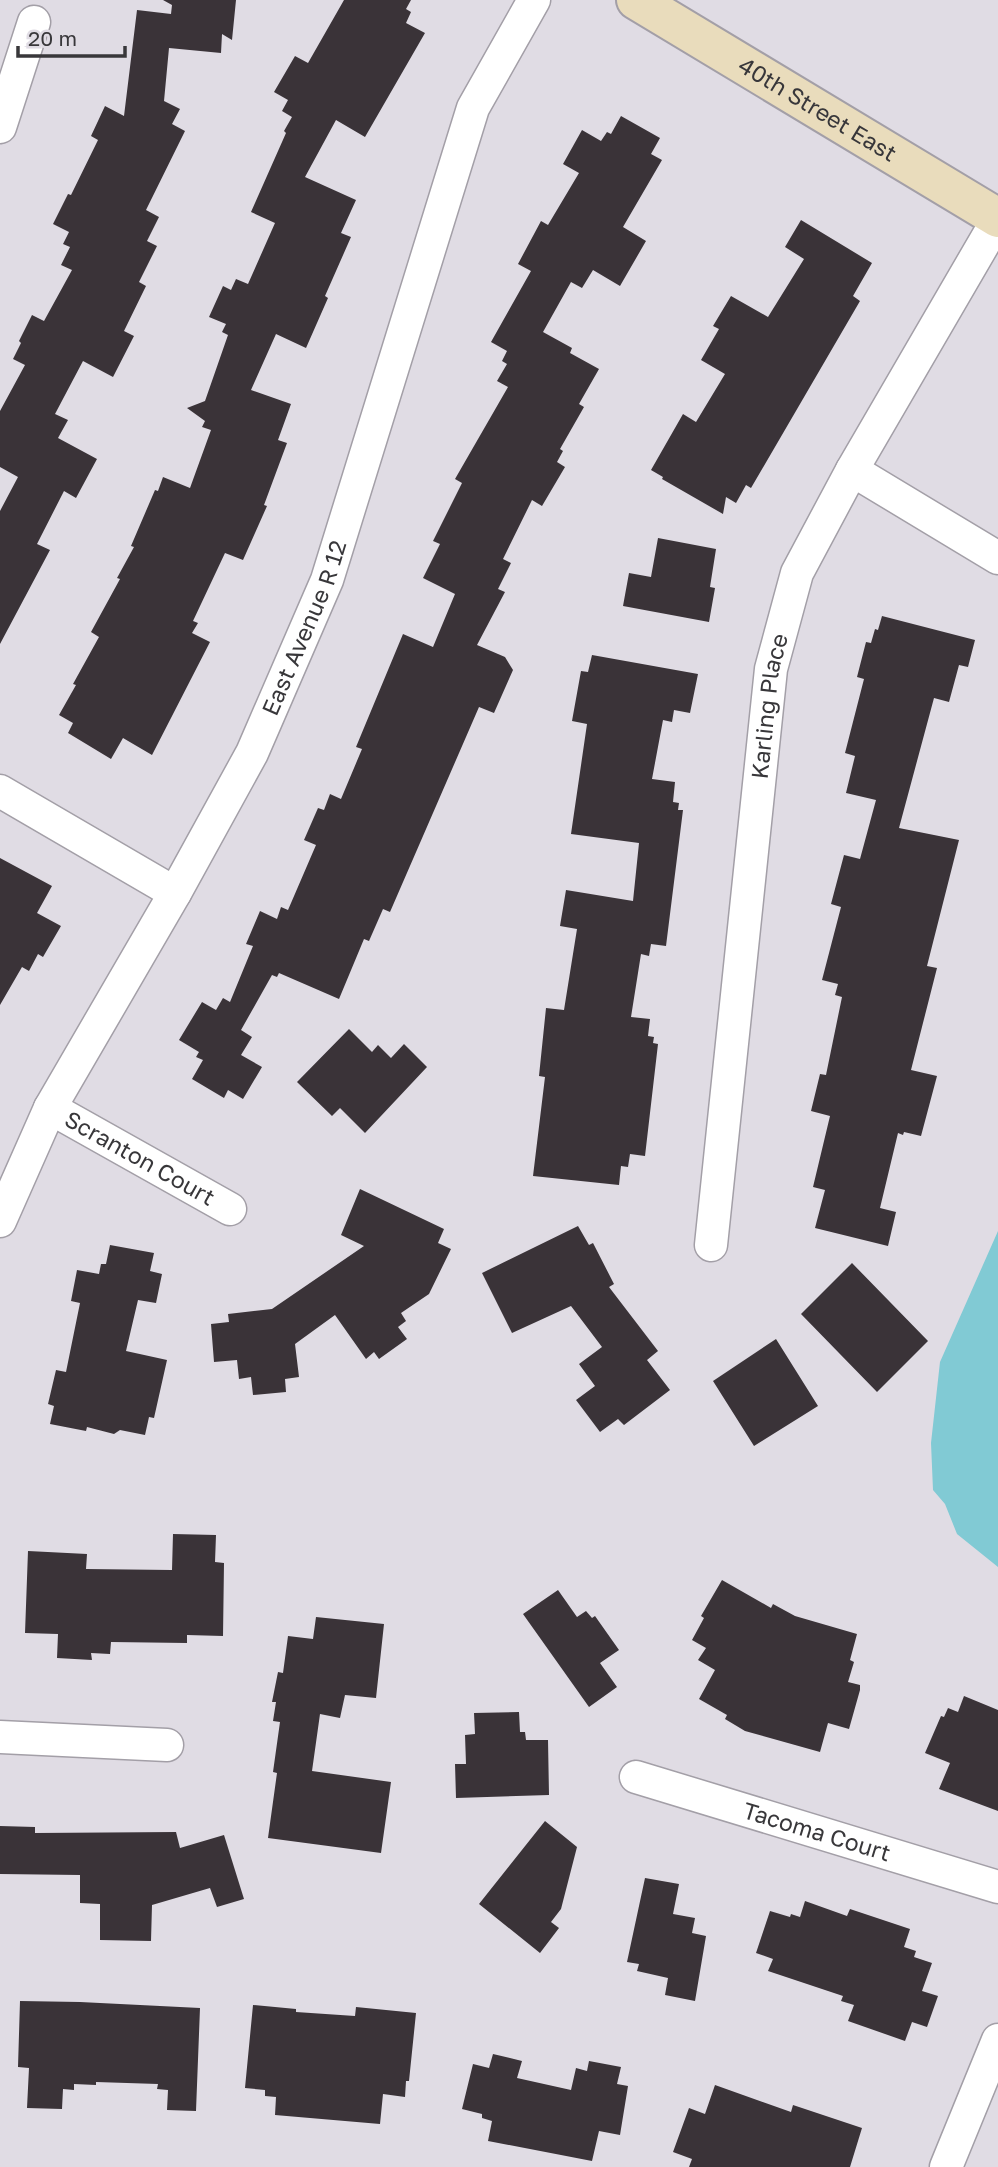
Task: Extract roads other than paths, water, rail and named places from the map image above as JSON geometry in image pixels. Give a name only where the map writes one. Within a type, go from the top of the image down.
[{"type":"main road","name":"40th Street East","points":[[636,0],[998,219]]},
{"type":"street","name":"East Avenue R 12","points":[[0,1221],[50,1108],[175,893],[252,753],[327,580],[473,108],[534,0]]},
{"type":"street","points":[[0,127],[34,22]]},
{"type":"street","name":"Karling Place","points":[[711,1245],[771,669],[797,573],[852,470],[998,219]]},
{"type":"street","points":[[852,470],[998,558]]},
{"type":"street","points":[[0,790],[175,893]]},
{"type":"street","name":"Scranton Court","points":[[50,1108],[230,1209]]},
{"type":"street","points":[[0,1737],[167,1745]]},
{"type":"street","name":"Tacoma Court","points":[[636,1777],[998,1886]]},
{"type":"street","points":[[946,2167],[998,2040]]},
{"type":"water","points":[[998,1231],[998,1567],[957,1534],[945,1504],[933,1490],[931,1443],[940,1362]]}]
